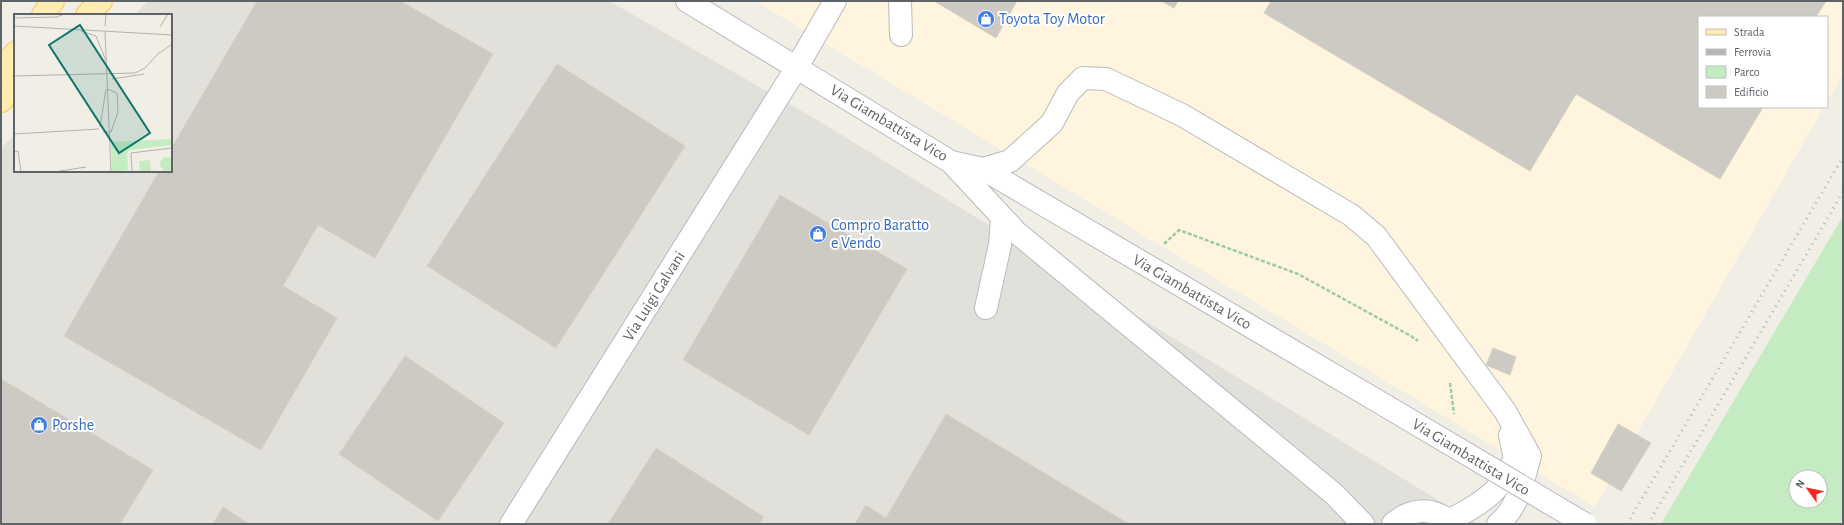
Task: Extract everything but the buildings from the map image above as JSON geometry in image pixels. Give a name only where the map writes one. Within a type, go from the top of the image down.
[{"type":"main road","points":[[44,14],[53,1]]},
{"type":"main road","points":[[88,14],[101,1]]},
{"type":"main road","points":[[1,72],[14,54]]},
{"type":"main road","points":[[1,100],[14,88]]},
{"type":"street","name":"Via Giambattista Vico","points":[[687,1],[951,162],[983,169],[1585,524]]},
{"type":"street","name":"Via Luigi Galvani","points":[[511,524],[797,67],[835,1]]},
{"type":"street","points":[[900,1],[901,35]]},
{"type":"street","points":[[983,169],[1010,161],[1052,123],[1068,93],[1082,78],[1106,79],[1182,115],[1352,216],[1376,236],[1505,410],[1530,456],[1518,497],[1504,519],[1498,524]]},
{"type":"street","points":[[951,162],[1016,232],[1334,494],[1364,524]]},
{"type":"street","points":[[986,308],[1000,245],[1002,217]]},
{"type":"street","points":[[1392,524],[1404,515],[1417,511],[1432,511],[1451,522],[1494,493],[1515,459],[1505,410]]},
{"type":"path","points":[[1162,246],[1179,230],[1298,274],[1411,336],[1422,344]]},
{"type":"path","points":[[1450,379],[1454,415]]},
{"type":"shaded area","points":[[148,1],[609,1],[819,121],[1477,524],[1,524],[1,148],[14,135],[14,172],[172,172],[172,14],[135,14]]},
{"type":"shaded area","points":[[755,1],[1843,1],[1843,74],[1828,100],[1828,16],[1698,16],[1698,108],[1823,108],[1595,507]]},
{"type":"green space","points":[[1843,216],[1843,524],[1661,524]]},
{"type":"railway","points":[[1627,524],[1843,157]]},
{"type":"railway","points":[[1648,524],[1843,192]]},
{"type":"place","name":"Toyota Toy Motor","points":[[986,19]]},
{"type":"place","name":"Compro Baratto e Vendo","points":[[818,234]]},
{"type":"place","name":"Porshe","points":[[39,425]]}]
